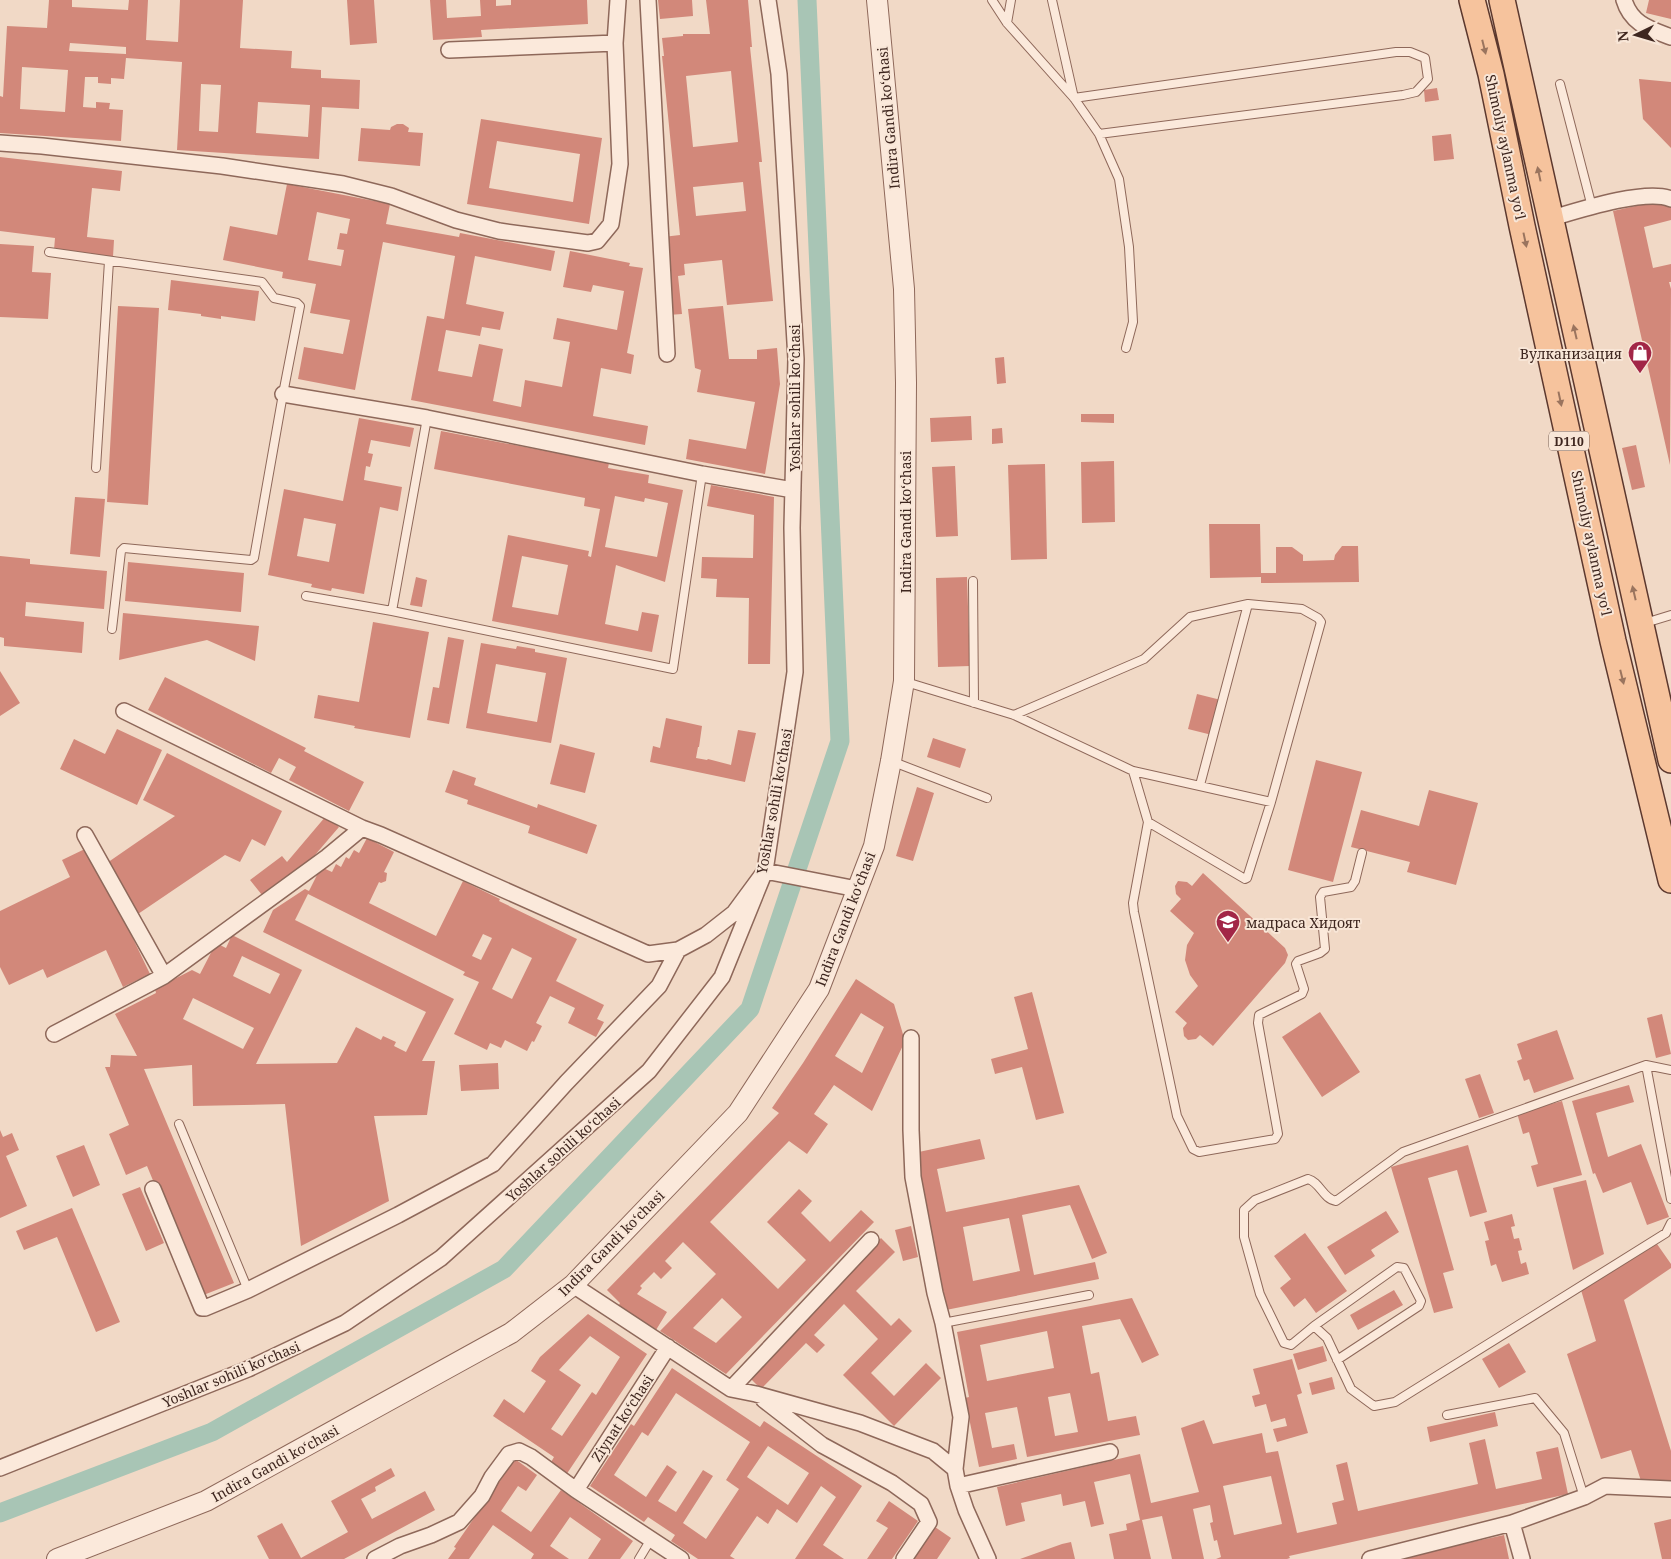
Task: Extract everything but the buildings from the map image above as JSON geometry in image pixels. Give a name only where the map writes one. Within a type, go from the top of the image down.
[{"type":"main road","name":"Shimoliy aylanma yoʻl","points":[[1472,0],[1490,74],[1614,641],[1671,880]]},
{"type":"main road","name":"Shimoliy aylanma yoʻl","points":[[1502,0],[1549,219],[1671,760]]},
{"type":"main road","points":[[1490,74],[1517,69]]},
{"type":"main road","points":[[1614,641],[1641,628]]},
{"type":"street","points":[[0,143],[222,166],[342,184],[391,196],[456,220],[499,231],[588,244],[597,241],[611,224],[620,164],[615,43],[618,0]]},
{"type":"street","points":[[648,0],[668,354]]},
{"type":"street","name":"Yoshlar sohili koʻchasi","points":[[2,1467],[248,1370],[345,1323],[442,1258],[649,1071],[722,977],[764,871],[795,672],[792,528],[796,359],[779,74],[768,0]]},
{"type":"street","name":"Indira Gandi koʻchasi","points":[[57,1559],[206,1501],[511,1333],[573,1285],[738,1113],[819,990],[874,846],[892,761],[904,681],[906,383],[904,289],[877,0]]},
{"type":"street","points":[[1624,0],[1627,11],[1636,20],[1648,28],[1671,38]]},
{"type":"street","points":[[449,50],[615,43]]},
{"type":"street","points":[[1549,219],[1643,196],[1667,197],[1671,199]]},
{"type":"street","points":[[283,394],[426,418],[702,474],[794,490]]},
{"type":"street","points":[[124,711],[362,828],[648,954],[678,950],[706,935],[734,913],[764,871],[857,889]]},
{"type":"street","points":[[54,1034],[164,976],[328,858],[362,828]]},
{"type":"street","points":[[85,835],[164,976]]},
{"type":"street","points":[[153,1189],[202,1308],[248,1290],[398,1216],[492,1164],[659,986],[678,950]]},
{"type":"street","points":[[911,1038],[910,1130],[913,1177],[961,1417],[955,1469],[958,1486],[966,1510],[988,1559]]},
{"type":"street","points":[[731,1389],[871,1240]]},
{"type":"street","points":[[573,1285],[731,1389],[756,1394],[869,1426],[933,1451],[955,1469]]},
{"type":"street","name":"Ziynat koʻchasi","points":[[576,1490],[668,1347]]},
{"type":"street","points":[[756,1394],[822,1445],[892,1483],[921,1504],[929,1522],[904,1559]]},
{"type":"street","points":[[375,1559],[400,1546],[432,1535],[459,1522],[482,1496],[492,1477],[509,1454],[518,1451],[531,1457],[576,1490],[681,1559]]},
{"type":"street","points":[[958,1486],[1110,1452]]},
{"type":"street","points":[[1370,1559],[1512,1523],[1584,1497],[1605,1486],[1671,1489]]},
{"type":"street","points":[[1512,1523],[1522,1559]]},
{"type":"lane","points":[[992,0],[1007,23],[1074,98],[1099,134],[1119,179],[1129,247],[1133,322],[1126,348]]},
{"type":"lane","points":[[1007,23],[1011,0]]},
{"type":"lane","points":[[1052,0],[1074,98]]},
{"type":"lane","points":[[1074,98],[1396,52],[1410,52],[1425,58],[1428,79],[1416,92],[1099,134]]},
{"type":"lane","points":[[1560,84],[1592,207]]},
{"type":"lane","points":[[49,252],[262,282],[274,298],[296,303],[300,306],[254,558],[251,560],[124,548],[122,551],[112,629]]},
{"type":"lane","points":[[96,468],[109,261]]},
{"type":"lane","points":[[392,611],[426,418]]},
{"type":"lane","points":[[306,596],[392,611],[673,669],[702,474]]},
{"type":"lane","points":[[973,581],[974,704]]},
{"type":"lane","points":[[1014,715],[1144,660],[1190,617],[1248,604],[1302,609],[1318,618],[1321,622],[1271,802],[1247,878],[1245,879],[1148,822]]},
{"type":"lane","points":[[1200,785],[1248,604]]},
{"type":"lane","points":[[1641,628],[1671,616]]},
{"type":"lane","points":[[904,681],[1014,715],[1133,771],[1271,802]]},
{"type":"lane","points":[[892,761],[987,798]]},
{"type":"lane","points":[[1133,771],[1148,822],[1133,903],[1134,912],[1177,1116],[1193,1149],[1199,1152],[1275,1138],[1278,1134],[1258,1015],[1302,994],[1304,989],[1296,964],[1298,961],[1320,953],[1325,949],[1320,897],[1323,892],[1351,887],[1355,881],[1362,853]]},
{"type":"lane","points":[[1336,1360],[1419,1306],[1421,1301],[1404,1268],[1397,1267],[1290,1345],[1284,1343],[1260,1294],[1244,1237],[1244,1210],[1255,1200],[1308,1179],[1313,1181],[1329,1200],[1336,1201],[1403,1152],[1646,1065],[1671,1070]]},
{"type":"lane","points":[[1646,1065],[1671,1199]]},
{"type":"lane","points":[[179,1124],[248,1290]]},
{"type":"lane","points":[[1314,1326],[1327,1338],[1351,1389],[1374,1406],[1394,1402],[1666,1233],[1671,1223]]},
{"type":"lane","points":[[943,1323],[1089,1295]]},
{"type":"lane","points":[[1446,1415],[1534,1398],[1564,1433],[1584,1497]]},
{"type":"lane","points":[[639,1559],[651,1539]]},
{"type":"waterway","points":[[0,1513],[212,1432],[504,1269],[750,1009],[840,741],[807,0]]},
{"type":"place","name":"Вулканизация","points":[[1640,374]]},
{"type":"place","name":"мадраса Хидоят","points":[[1228,943]]}]
